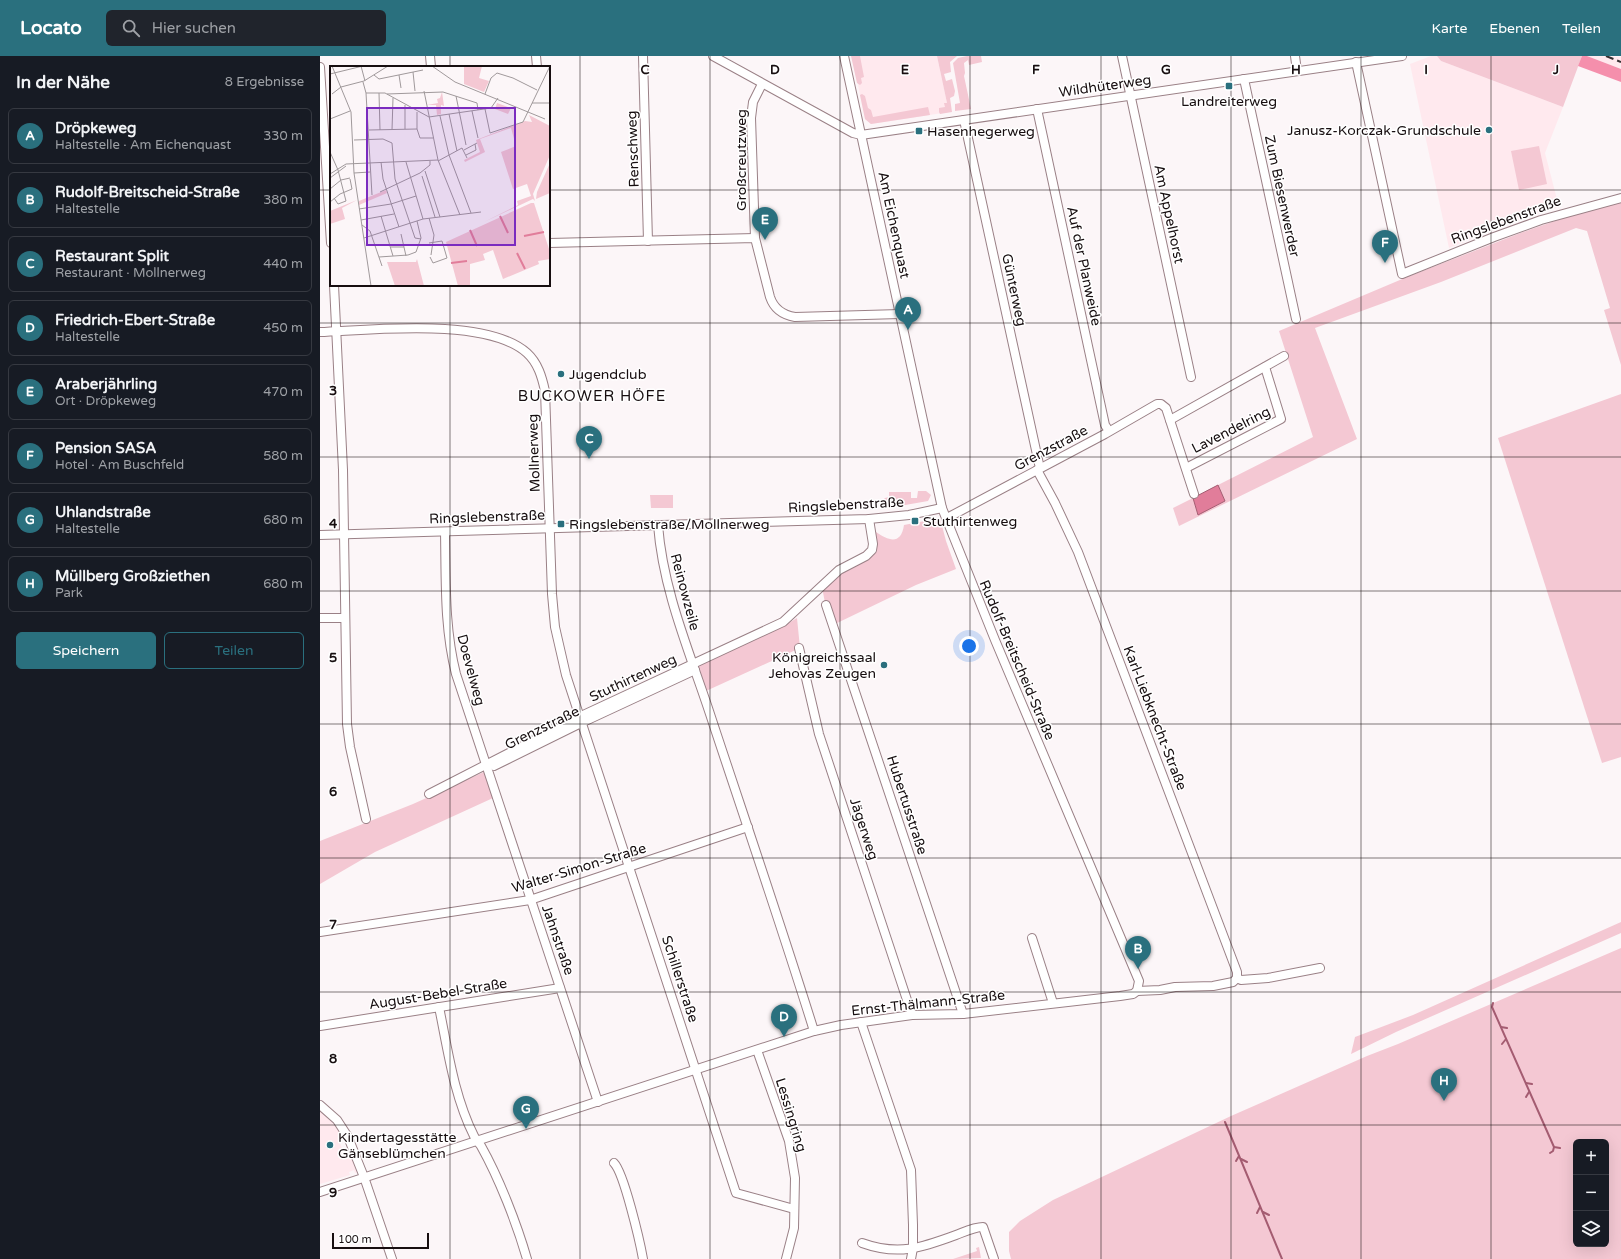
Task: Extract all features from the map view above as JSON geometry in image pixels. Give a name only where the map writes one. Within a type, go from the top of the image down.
[{"type":"street","points":[[430,56],[431,66]]},
{"type":"street","points":[[536,56],[537,66]]},
{"type":"street","name":"Renschweg","points":[[643,56],[648,241]]},
{"type":"street","points":[[713,56],[853,133],[861,135]]},
{"type":"street","name":"Am Eichenquast","points":[[844,56],[945,514]]},
{"type":"street","name":"Am Appelhorst","points":[[1122,56],[1191,377]]},
{"type":"street","points":[[1295,56],[1297,71]]},
{"type":"street","name":"Wildhüterweg","points":[[861,135],[1402,56]]},
{"type":"street","name":"Ringslebenstraße","points":[[1356,62],[1402,274],[1541,220],[1621,198]]},
{"type":"street","points":[[320,67],[330,227]]},
{"type":"street","name":"Zum Biesenwerder","points":[[1244,79],[1296,319]]},
{"type":"street","name":"Großcreutzweg","points":[[762,84],[753,102],[751,118],[755,238],[770,297],[774,306],[785,314],[795,317],[900,314]]},
{"type":"street","name":"Auf der Planweide","points":[[1037,109],[1107,428]]},
{"type":"street","name":"Günterweg","points":[[964,120],[1038,467]]},
{"type":"street","points":[[550,243],[755,238]]},
{"type":"street","points":[[334,286],[342,425],[347,724],[366,819]]},
{"type":"street","name":"Mollnerweg","points":[[320,332],[433,328],[457,330],[475,332],[498,339],[515,345],[528,354],[538,370],[545,391],[552,594],[556,627],[566,675],[580,720]]},
{"type":"street","points":[[1170,420],[1284,356]]},
{"type":"street","name":"Lavendelring","points":[[1186,468],[1281,419],[1265,367]]},
{"type":"street","name":"Grenzstraße","points":[[945,514],[1105,434],[1154,405],[1161,404],[1166,408]]},
{"type":"street","name":"Lavendelring","points":[[1166,408],[1194,494]]},
{"type":"street","name":"Karl-Liebknecht-Straße","points":[[1038,467],[1081,559],[1237,972],[1237,978]]},
{"type":"street","name":"Ringslebenstraße","points":[[320,535],[870,519],[909,515],[945,514]]},
{"type":"street","name":"Rudolf-Breitscheid-Straße","points":[[945,514],[992,633],[1138,981],[1137,991]]},
{"type":"street","name":"Stuthirtenweg","points":[[429,794],[487,767],[580,720],[694,667],[783,622],[839,570],[866,556],[872,550],[874,544],[870,519]]},
{"type":"street","name":"Reinowzeile","points":[[658,525],[664,569],[694,667],[814,1031]]},
{"type":"street","name":"Doevelweg","points":[[445,532],[446,616],[448,639],[456,674],[487,767]]},
{"type":"street","name":"Hubertusstraße","points":[[826,605],[963,1014]]},
{"type":"street","points":[[320,618],[345,618]]},
{"type":"street","name":"Jägerweg","points":[[799,648],[819,734],[912,1015]]},
{"type":"street","name":"Schillerstraße","points":[[580,720],[736,1193],[794,1209]]},
{"type":"street","name":"Jahnstraße","points":[[487,767],[598,1102]]},
{"type":"street","name":"Walter-Simon-Straße","points":[[320,932],[530,900],[748,827]]},
{"type":"street","points":[[1032,938],[1053,1003]]},
{"type":"street","name":"Ernst-Thälmann-Straße","points":[[320,1192],[814,1031],[861,1022],[912,1015],[963,1014],[1133,994],[1137,991],[1160,990],[1175,986],[1213,986],[1233,982],[1237,978],[1268,978],[1320,968]]},
{"type":"street","name":"August-Bebel-Straße","points":[[320,1026],[560,988]]},
{"type":"street","points":[[439,1007],[455,1082],[464,1110],[514,1221],[527,1259]]},
{"type":"street","points":[[861,1022],[911,1170],[913,1248],[911,1259]]},
{"type":"street","name":"Lessingring","points":[[757,1050],[789,1141],[795,1178],[796,1196],[794,1228],[786,1259]]},
{"type":"street","points":[[320,1105],[337,1120],[348,1136],[392,1259]]},
{"type":"street","points":[[614,1163],[622,1181],[636,1225],[643,1259]]},
{"type":"street","points":[[862,1243],[878,1248],[897,1250],[913,1248],[926,1246],[983,1227],[994,1259]]},
{"type":"shaded area","points":[[851,56],[860,56],[864,77],[861,78],[862,83],[860,85],[857,83]]},
{"type":"shaded area","points":[[852,56],[937,56],[949,112],[871,124],[865,119]]},
{"type":"shaded area","points":[[937,56],[957,56],[950,62],[951,72],[944,74],[946,81],[952,79],[955,91],[954,96],[950,98],[952,112],[940,114],[939,108],[945,107],[944,103],[947,103]]},
{"type":"shaded area","points":[[967,56],[981,56],[982,62],[969,65],[968,60],[964,63],[964,76],[971,109],[955,111],[955,104],[960,103],[953,63],[958,58]]},
{"type":"shaded area","name":"Janusz-Korczak-Grundschule","points":[[1431,56],[1437,56],[1441,61],[1563,107],[1545,153],[1559,207],[1518,220],[1449,248],[1410,64]]},
{"type":"shaded area","points":[[1437,56],[1582,56],[1563,107],[1441,61]]},
{"type":"shaded area","points":[[1582,56],[1587,56],[1621,69],[1621,82],[1578,66]]},
{"type":"shaded area","points":[[1587,56],[1621,57],[1621,69]]},
{"type":"shaded area","points":[[862,94],[865,96],[868,108],[871,110],[873,117],[928,107],[930,115],[871,124],[865,119],[860,95]]},
{"type":"shaded area","points":[[1539,146],[1547,184],[1519,190],[1511,151]]},
{"type":"shaded area","points":[[1621,202],[1621,365],[1604,310],[1610,308],[1587,231],[1576,228],[1441,282],[1315,328],[1357,439],[1179,526],[1173,508],[1193,498],[1198,515],[1225,501],[1218,485],[1313,437],[1279,331],[1407,277],[1523,232],[1572,215]]},
{"type":"shaded area","points":[[1621,394],[1621,757],[1602,763],[1498,438]]},
{"type":"shaded area","points":[[1218,485],[1225,501],[1198,515],[1193,498]]},
{"type":"shaded area","points":[[918,491],[926,491],[931,495],[928,501],[888,508],[884,506],[883,500],[889,497],[889,492],[911,492],[911,498],[917,498]]},
{"type":"shaded area","points":[[650,495],[673,495],[673,508],[651,508]]},
{"type":"shaded area","points":[[940,518],[956,569],[916,585],[833,625],[825,603],[822,587],[837,574],[877,551],[874,534],[876,532],[885,538],[894,539],[900,536],[904,525]]},
{"type":"shaded area","points":[[797,618],[800,648],[706,691],[698,663],[782,627]]},
{"type":"shaded area","points":[[484,772],[493,798],[375,852],[320,884],[320,841],[413,804]]},
{"type":"shaded area","points":[[1621,922],[1621,933],[1396,1032],[1351,1054],[1355,1037],[1413,1015]]},
{"type":"shaded area","points":[[1621,948],[1621,1259],[1011,1259],[1009,1251],[1009,1232],[1020,1221],[1053,1200],[1231,1116],[1367,1056]]},
{"type":"shaded area","name":"Kindertagesstätte Gänseblümchen","points":[[320,1111],[327,1116],[343,1136],[338,1138],[344,1154],[351,1152],[359,1172],[355,1173],[354,1170],[349,1172],[350,1175],[320,1184]]},
{"type":"shaded area","points":[[979,1247],[981,1258],[953,1259],[977,1251],[976,1248]]},
{"type":"waterway","points":[[1493,1003],[1492,1007],[1554,1147],[1560,1148]]},
{"type":"waterway","points":[[1501,1027],[1507,1028]]},
{"type":"waterway","points":[[1502,1044],[1506,1039]]},
{"type":"waterway","points":[[1526,1083],[1532,1084]]},
{"type":"waterway","points":[[1526,1097],[1529,1092]]},
{"type":"waterway","points":[[1225,1122],[1282,1259]]},
{"type":"waterway","points":[[1550,1153],[1553,1151],[1554,1147]]},
{"type":"waterway","points":[[1236,1161],[1239,1156]]},
{"type":"waterway","points":[[1241,1159],[1247,1162]]},
{"type":"waterway","points":[[1257,1213],[1260,1207]]},
{"type":"waterway","points":[[1263,1212],[1269,1215]]},
{"type":"railway","points":[[1606,56],[1621,62]]},
{"type":"place","name":"Landreiterweg","points":[[1229,86]]},
{"type":"place","name":"Janusz-Korczak-Grundschule","points":[[1489,130]]},
{"type":"place","name":"Hasenhegerweg","points":[[919,131]]},
{"type":"place","name":"Araberjährling","points":[[765,240]]},
{"type":"place","name":"Pension SASA","points":[[1385,263]]},
{"type":"place","name":"Dröpkeweg","points":[[908,330]]},
{"type":"place","name":"Jugendclub","points":[[561,374]]},
{"type":"place","name":"Restaurant Split","points":[[589,459]]},
{"type":"place","name":"Stuthirtenweg","points":[[915,521]]},
{"type":"place","name":"Ringslebenstraße/Mollnerweg","points":[[561,524]]},
{"type":"place","name":"Königreichssaal Jehovas Zeugen","points":[[884,665]]},
{"type":"place","name":"Rudolf-Breitscheid-Straße","points":[[1138,969]]},
{"type":"place","name":"Friedrich-Ebert-Straße","points":[[784,1037]]},
{"type":"place","name":"Müllberg Großziethen","points":[[1444,1101]]},
{"type":"place","name":"Uhlandstraße","points":[[526,1129]]},
{"type":"place","name":"Kindertagesstätte Gänseblümchen","points":[[330,1145]]},
{"type":"district","name":"BUCKOWER HÖFE","points":[[592,396]]}]
